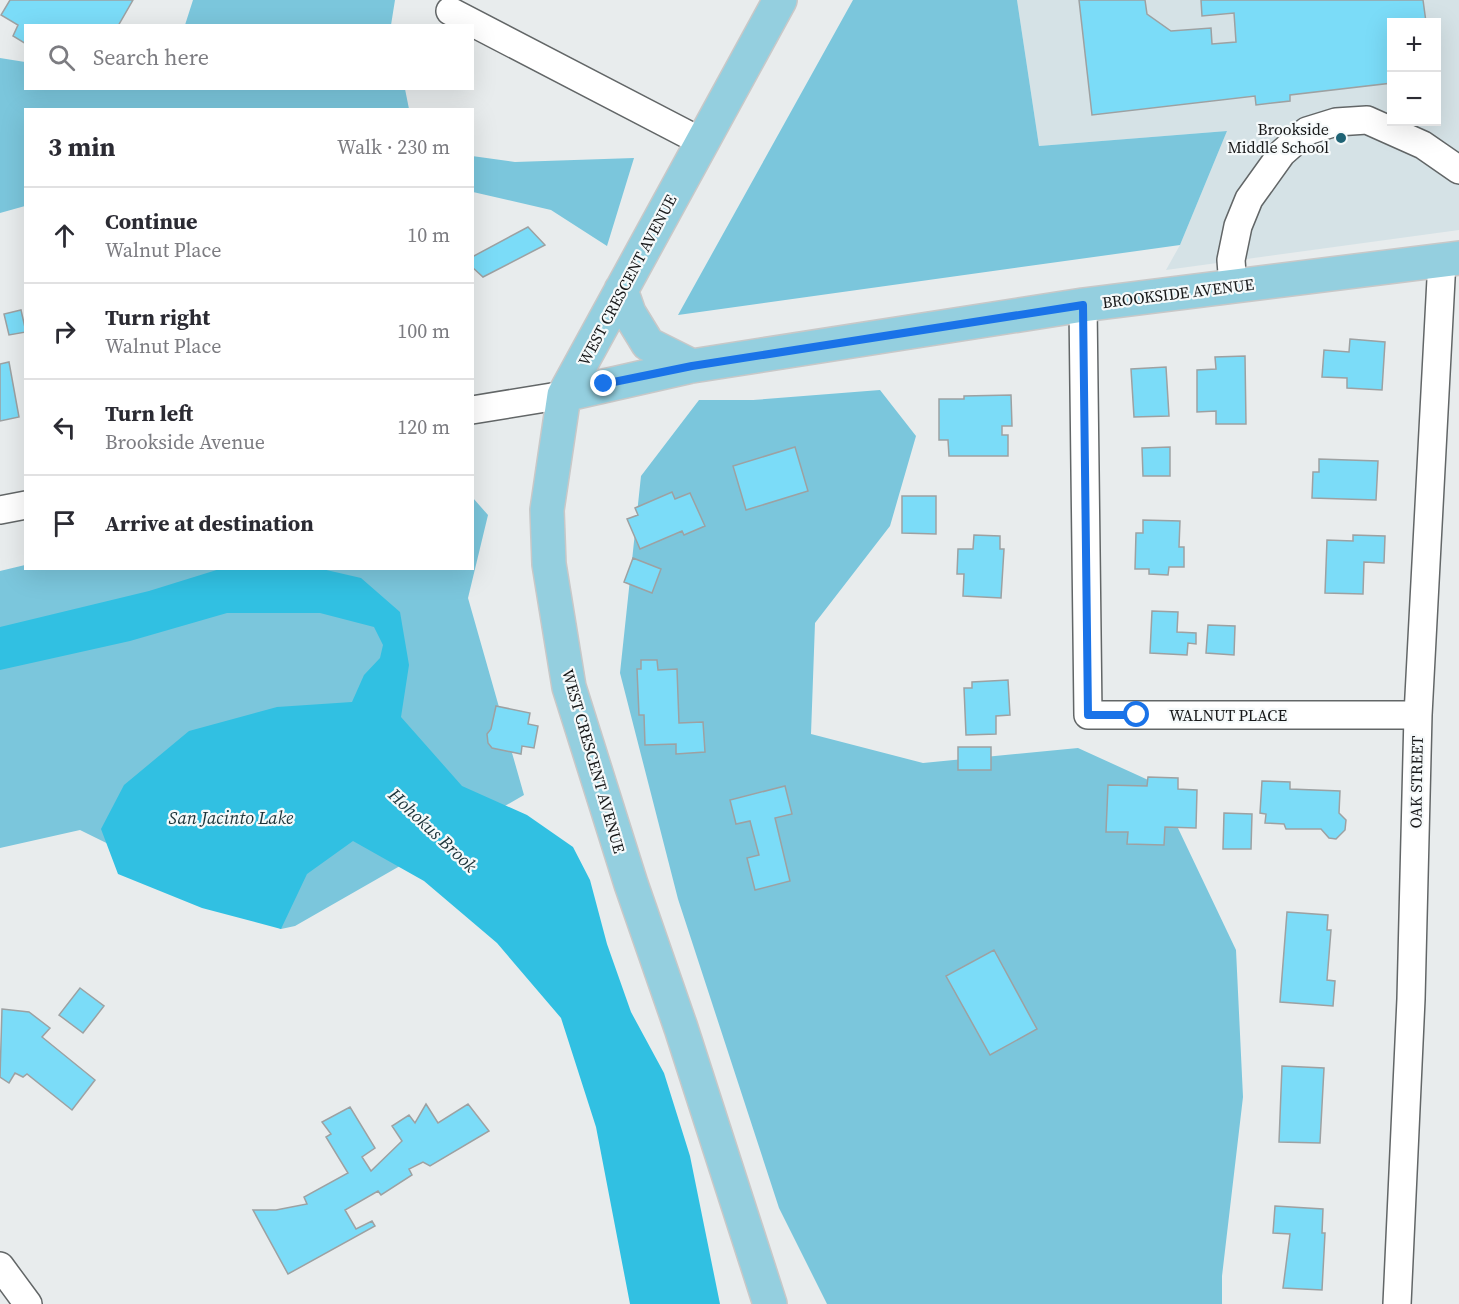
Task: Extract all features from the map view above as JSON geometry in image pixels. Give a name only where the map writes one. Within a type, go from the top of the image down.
[{"type":"main road","name":"WEST CRESCENT AVENUE","points":[[770,1304],[681,1028],[631,884],[569,687],[549,564],[548,521],[564,395],[780,0]]},
{"type":"main road","name":"BROOKSIDE AVENUE","points":[[564,395],[692,366],[1083,305],[1451,259]]},
{"type":"main road","points":[[621,290],[629,313],[648,344],[692,366]]},
{"type":"street","points":[[450,11],[702,142]]},
{"type":"street","points":[[1233,287],[1231,260],[1238,226],[1249,199],[1282,153],[1308,130],[1336,122],[1367,120],[1423,145],[1459,170]]},
{"type":"street","name":"OAK STREET","points":[[1397,1304],[1411,999],[1418,716],[1451,259]]},
{"type":"street","name":"WALNUT PLACE","points":[[1083,305],[1088,715],[1418,716]]},
{"type":"street","name":"BROOKSIDE AVENUE","points":[[474,410],[564,395]]},
{"type":"street","points":[[0,510],[24,505]]},
{"type":"street","points":[[0,1266],[28,1304]]},
{"type":"shaded area","points":[[193,0],[395,0],[391,24],[185,24]]},
{"type":"shaded area","points":[[853,0],[1017,0],[1039,146],[1227,131],[1180,245],[678,315]]},
{"type":"shaded area","name":"Brookside Middle School","points":[[1017,0],[1459,0],[1459,230],[1166,270],[1180,245],[1227,131],[1039,146]]},
{"type":"shaded area","points":[[0,58],[24,62],[24,90],[405,90],[409,108],[24,108],[24,206],[0,213]]},
{"type":"shaded area","points":[[474,156],[515,162],[634,158],[607,246],[551,210],[474,192]]},
{"type":"shaded area","points":[[880,390],[916,436],[890,526],[815,623],[811,734],[923,763],[1078,748],[1157,784],[1236,950],[1243,1097],[1222,1276],[1222,1304],[827,1304],[779,1208],[678,899],[620,673],[641,476],[699,400],[753,400]]},
{"type":"shaded area","points":[[474,499],[488,515],[468,598],[524,795],[295,926],[281,929],[80,830],[0,848],[0,571],[24,565],[24,570],[474,570]]},
{"type":"water","name":"San Jacinto Lake","points":[[217,570],[326,570],[361,578],[400,612],[409,665],[401,717],[462,786],[527,815],[573,847],[590,880],[607,944],[631,1012],[664,1073],[690,1156],[720,1304],[630,1304],[596,1127],[561,1018],[497,943],[424,881],[353,841],[307,874],[281,929],[202,908],[118,874],[101,829],[124,785],[189,731],[277,707],[352,702],[364,675],[380,658],[383,645],[374,627],[320,613],[227,613],[130,641],[0,670],[0,627],[149,591]]},
{"type":"building","points":[[10,0],[133,0],[119,24],[24,24],[24,43],[13,36],[18,25],[1,15]]},
{"type":"building","points":[[1079,0],[1145,0],[1147,14],[1171,31],[1211,28],[1212,44],[1236,42],[1234,13],[1202,16],[1201,0],[1423,0],[1425,18],[1387,18],[1387,84],[1290,95],[1290,101],[1256,105],[1255,96],[1092,115]]},
{"type":"building","points":[[528,227],[545,245],[483,277],[474,269],[474,256]]},
{"type":"building","points":[[21,310],[24,332],[9,335],[4,314]]},
{"type":"building","points":[[1350,339],[1385,342],[1382,390],[1347,388],[1347,378],[1322,377],[1324,350],[1349,352]]},
{"type":"building","points":[[1245,356],[1246,424],[1216,424],[1216,411],[1197,412],[1197,370],[1216,369],[1215,357]]},
{"type":"building","points":[[9,362],[19,417],[0,421],[0,364]]},
{"type":"building","points":[[1166,367],[1169,416],[1134,417],[1131,369]]},
{"type":"building","points":[[1011,395],[1012,426],[1002,426],[1002,435],[1008,435],[1008,456],[949,456],[948,440],[939,440],[939,399]]},
{"type":"building","points":[[795,447],[808,491],[746,510],[733,466]]},
{"type":"building","points":[[1170,447],[1170,476],[1143,476],[1142,448]]},
{"type":"building","points":[[1319,459],[1378,461],[1376,500],[1312,498],[1313,472],[1319,472]]},
{"type":"building","points":[[672,492],[675,499],[690,493],[705,526],[684,535],[682,531],[640,549],[627,519],[638,515],[635,508]]},
{"type":"building","points":[[902,496],[936,496],[936,534],[902,533]]},
{"type":"building","points":[[1143,520],[1180,521],[1179,547],[1184,547],[1184,567],[1169,567],[1168,575],[1149,574],[1149,569],[1135,569],[1136,533],[1143,533]]},
{"type":"building","points":[[974,535],[1000,536],[1000,549],[1004,549],[1001,598],[963,596],[964,574],[957,574],[958,549],[973,549]]},
{"type":"building","points":[[1353,535],[1385,536],[1384,563],[1364,562],[1363,594],[1325,593],[1327,540],[1353,541]]},
{"type":"building","points":[[633,558],[661,569],[652,593],[624,582]]},
{"type":"building","points":[[1152,611],[1178,612],[1177,632],[1196,633],[1196,644],[1188,643],[1187,655],[1150,653]]},
{"type":"building","points":[[1208,625],[1235,626],[1234,655],[1206,653]]},
{"type":"building","points":[[641,660],[657,660],[658,670],[677,669],[679,723],[703,722],[705,752],[676,754],[676,744],[645,745],[644,715],[639,715],[637,669],[641,669]]},
{"type":"building","points":[[1008,680],[1010,715],[996,716],[996,734],[966,735],[964,688],[972,688],[972,682]]},
{"type":"building","points":[[496,706],[530,713],[528,724],[538,726],[534,748],[522,746],[521,754],[492,748],[488,743],[487,734],[491,729]]},
{"type":"building","points":[[958,747],[991,747],[991,770],[958,770]]},
{"type":"building","points":[[1148,777],[1178,778],[1178,789],[1197,790],[1196,828],[1165,827],[1164,845],[1127,844],[1128,832],[1106,832],[1108,785],[1147,786]]},
{"type":"building","points":[[1262,781],[1290,782],[1290,789],[1340,791],[1339,813],[1346,820],[1345,830],[1336,839],[1329,838],[1321,829],[1286,829],[1284,824],[1265,823],[1266,814],[1260,813]]},
{"type":"building","points":[[785,786],[792,814],[775,818],[790,881],[755,890],[747,858],[759,855],[750,821],[736,824],[730,800]]},
{"type":"building","points":[[1224,813],[1252,814],[1251,849],[1223,849]]},
{"type":"building","points":[[1287,912],[1328,915],[1327,930],[1331,930],[1327,980],[1335,981],[1333,1006],[1280,1002]]},
{"type":"building","points":[[994,950],[1037,1029],[990,1055],[946,976]]},
{"type":"building","points":[[80,988],[104,1006],[83,1033],[59,1015]]},
{"type":"building","points":[[2,1009],[29,1012],[50,1028],[42,1037],[95,1080],[72,1110],[27,1074],[23,1077],[15,1073],[9,1083],[0,1077]]},
{"type":"building","points":[[1282,1066],[1324,1068],[1320,1143],[1279,1142]]},
{"type":"building","points":[[426,1104],[438,1123],[468,1104],[489,1131],[430,1166],[423,1162],[409,1169],[412,1175],[381,1195],[378,1191],[345,1210],[356,1229],[372,1221],[375,1226],[288,1274],[253,1210],[276,1210],[307,1204],[304,1197],[348,1173],[326,1137],[331,1134],[322,1122],[350,1107],[375,1148],[362,1157],[371,1171],[402,1141],[392,1126],[409,1115],[415,1123]]},
{"type":"building","points":[[1275,1206],[1323,1209],[1322,1233],[1325,1233],[1322,1290],[1283,1288],[1290,1234],[1273,1233]]},
{"type":"place","name":"Brookside Middle School","points":[[1341,138]]},
{"type":"route","points":[[604,384],[666,370],[1083,305],[1088,715],[1137,715]]},
{"type":"water label","name":"Hohokus Brook","points":[[433,830]]}]
